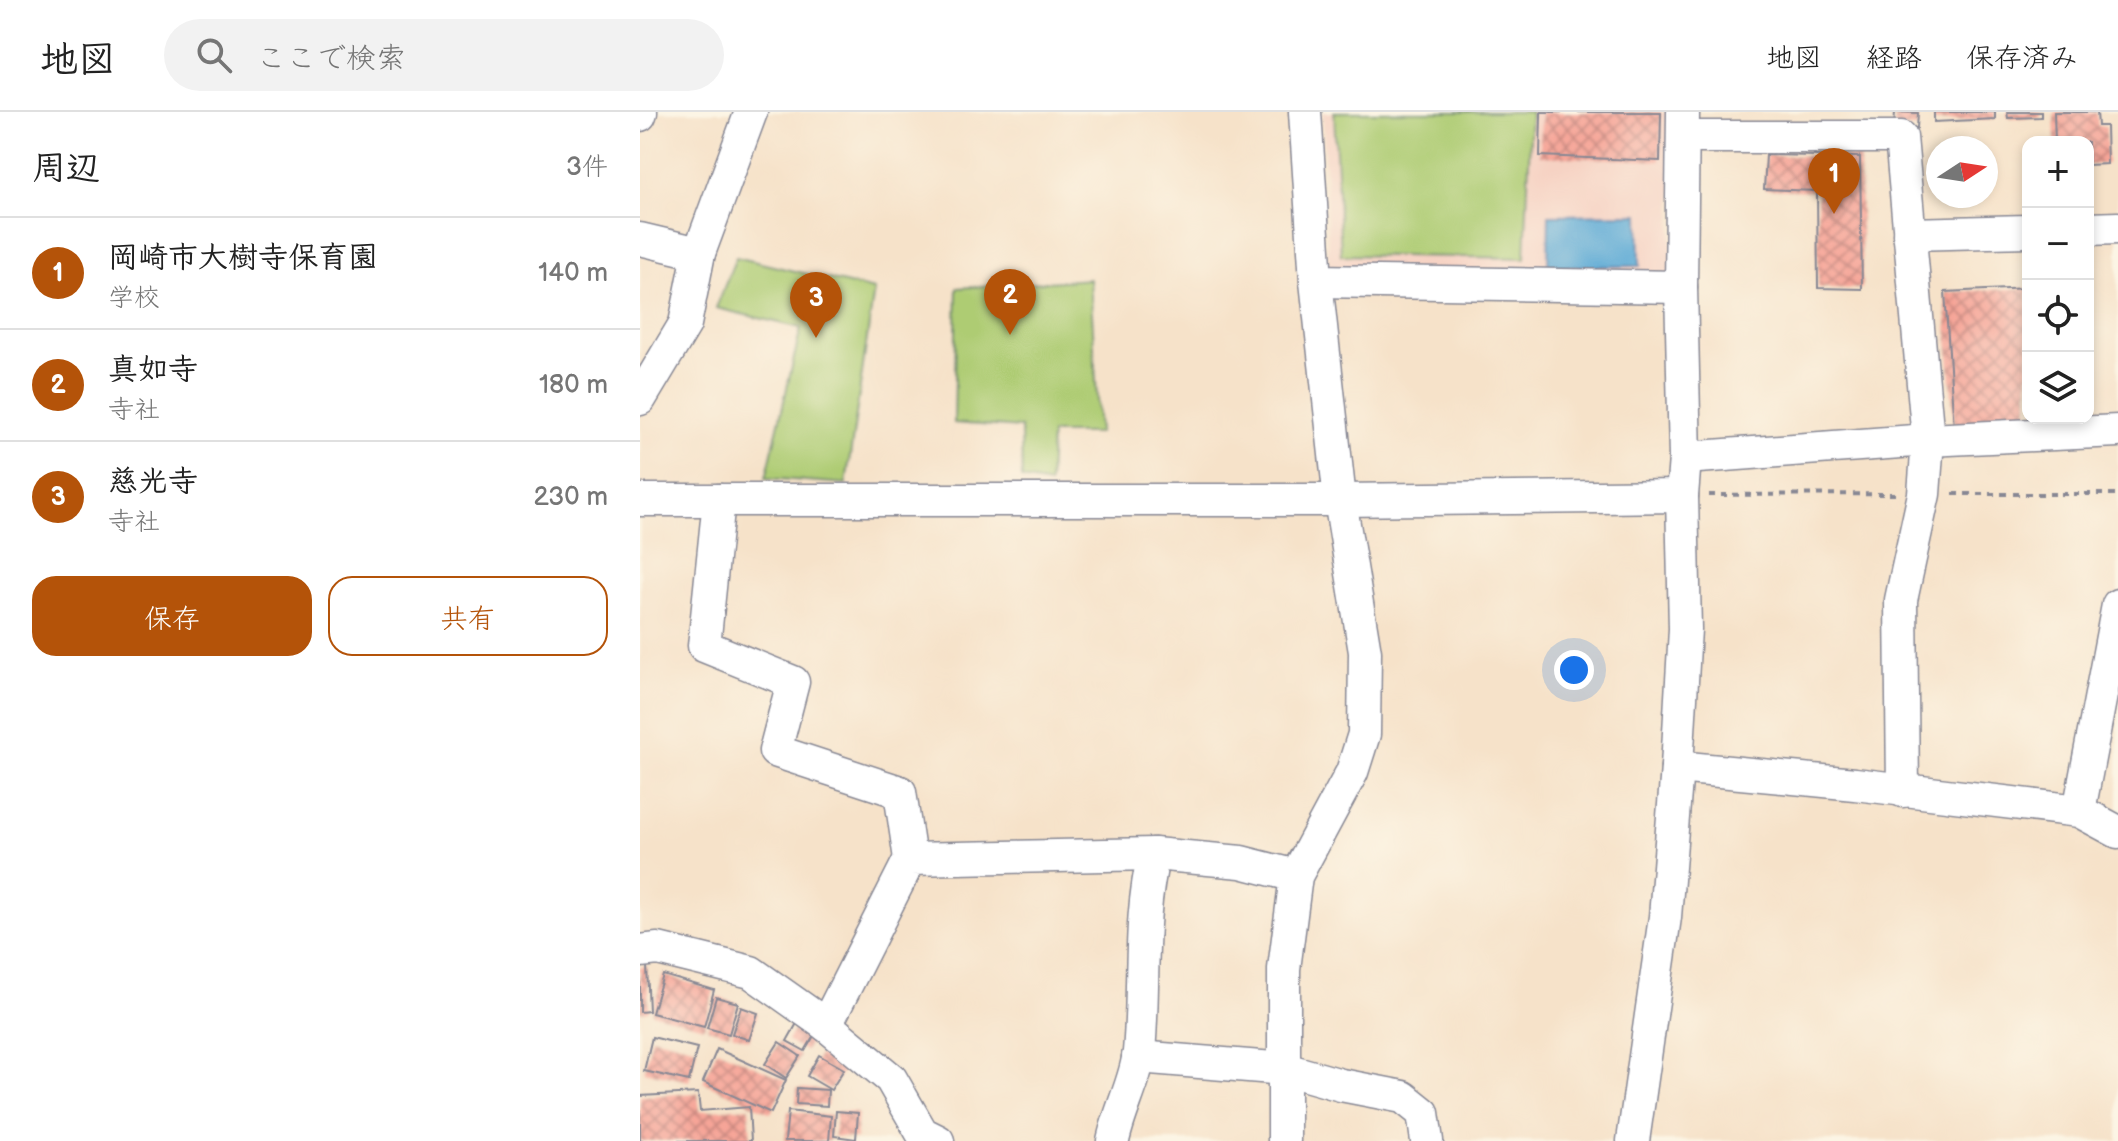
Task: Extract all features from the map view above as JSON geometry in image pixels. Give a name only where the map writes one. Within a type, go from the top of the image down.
[{"type":"street","points":[[640,399],[685,324],[699,253],[751,112]]},
{"type":"street","points":[[1284,1141],[1284,969],[1296,876],[1352,772],[1364,734],[1365,652],[1340,500],[1316,281],[1305,112]]},
{"type":"street","points":[[1633,1141],[1665,917],[1685,629],[1681,287],[1683,124],[1901,137],[1928,440],[1924,494],[1901,600],[1903,791]]},
{"type":"street","points":[[2094,229],[2118,228]]},
{"type":"street","points":[[1909,234],[2022,231]]},
{"type":"street","points":[[640,239],[699,253]]},
{"type":"street","points":[[1316,281],[1681,287]]},
{"type":"street","points":[[1685,458],[1928,440],[2118,431]]},
{"type":"street","points":[[640,500],[1340,500],[1682,496]]},
{"type":"street","points":[[719,500],[704,646],[793,682],[775,751],[900,792],[910,859],[826,1025]]},
{"type":"street","points":[[2079,811],[2113,655],[2118,605]]},
{"type":"street","points":[[1677,767],[2079,811],[2118,832]]},
{"type":"street","points":[[910,859],[1154,854],[1241,862],[1296,876]]},
{"type":"street","points":[[1113,1141],[1117,1118],[1138,1057],[1147,880],[1154,854]]},
{"type":"street","points":[[640,951],[658,949],[751,972],[826,1025],[891,1079],[922,1133],[938,1141]]},
{"type":"street","points":[[1138,1057],[1285,1069],[1341,1085],[1403,1097],[1423,1113],[1427,1141]]},
{"type":"shaded area","points":[[1323,112],[1673,112],[1671,277],[1329,266]]},
{"type":"green space","points":[[1334,112],[1531,112],[1525,258],[1341,255]]},
{"type":"green space","points":[[736,257],[874,290],[846,484],[766,478],[801,328],[716,308]]},
{"type":"green space","points":[[1090,279],[1099,433],[1051,433],[1049,484],[1022,479],[1021,428],[954,423],[957,288]]},
{"type":"water","points":[[1639,214],[1640,266],[1548,267],[1549,215]]},
{"type":"building","points":[[1541,112],[1661,112],[1660,161],[1540,156]]},
{"type":"building","points":[[1895,112],[1918,113],[1917,128],[1894,127]]},
{"type":"building","points":[[1934,112],[1995,112],[1995,119],[1934,122]]},
{"type":"building","points":[[2007,112],[2041,112],[2041,117],[2008,118]]},
{"type":"building","points":[[2054,112],[2097,112],[2098,126],[2106,126],[2107,164],[2094,165],[2094,136],[2055,136]]},
{"type":"building","points":[[1766,155],[1860,157],[1862,289],[1818,288],[1817,191],[1764,189]]},
{"type":"building","points":[[2022,288],[2022,422],[1954,429],[1945,292]]},
{"type":"building","points":[[647,966],[649,1011],[640,1012],[640,967]]},
{"type":"building","points":[[663,975],[714,990],[704,1027],[652,1013]]},
{"type":"building","points":[[716,997],[738,1003],[729,1034],[707,1028]]},
{"type":"building","points":[[741,1007],[758,1013],[749,1040],[732,1034]]},
{"type":"building","points":[[800,1018],[818,1029],[805,1051],[787,1041]]},
{"type":"building","points":[[652,1037],[697,1048],[689,1081],[644,1071]]},
{"type":"building","points":[[779,1042],[800,1056],[786,1078],[765,1064]]},
{"type":"building","points":[[717,1049],[786,1080],[771,1113],[703,1082]]},
{"type":"building","points":[[819,1055],[844,1069],[831,1090],[807,1076]]},
{"type":"building","points":[[797,1088],[828,1090],[827,1106],[796,1104]]},
{"type":"building","points":[[698,1093],[700,1111],[749,1107],[751,1141],[640,1141],[640,1096]]},
{"type":"building","points":[[788,1111],[831,1116],[829,1141],[785,1141]]},
{"type":"building","points":[[836,1111],[858,1113],[856,1139],[834,1136]]},
{"type":"place","name":"岡崎市大樹寺保育園","points":[[1834,214]]},
{"type":"place","name":"真如寺","points":[[1010,335]]},
{"type":"place","name":"慈光寺","points":[[816,338]]}]
